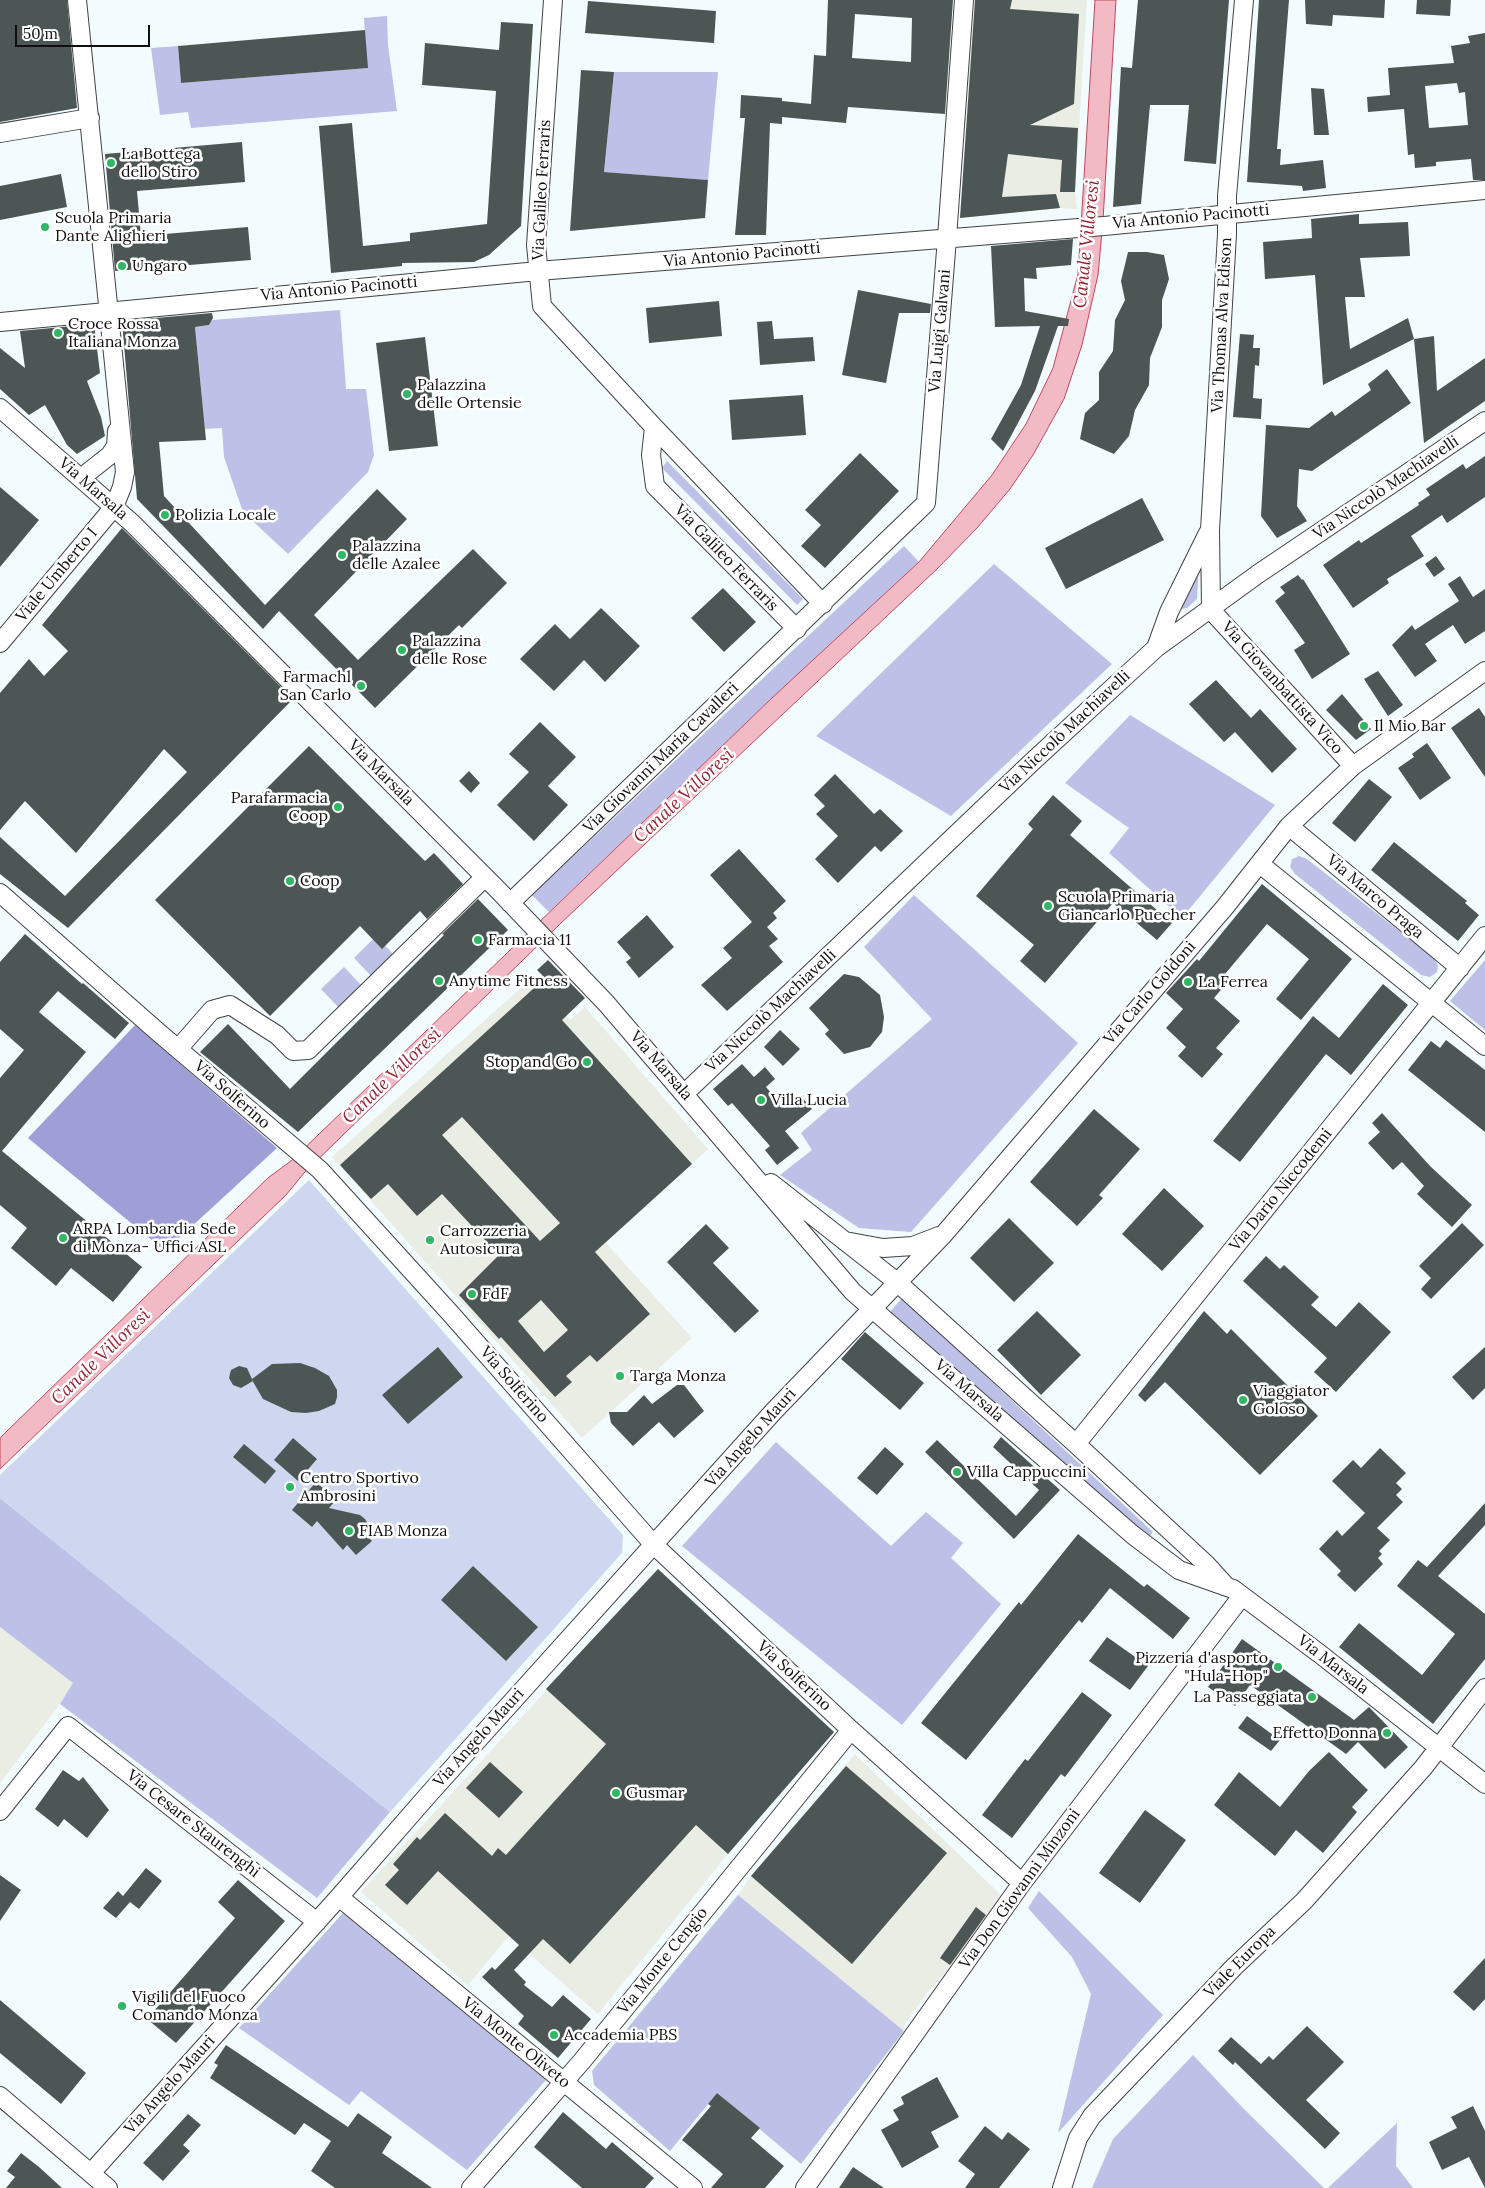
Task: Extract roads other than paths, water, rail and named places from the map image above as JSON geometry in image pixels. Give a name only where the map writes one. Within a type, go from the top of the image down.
[{"type":"street","points":[[77,0],[109,311],[118,421],[116,446],[110,455],[81,478]]},
{"type":"street","name":"Via Galileo Ferraris","points":[[554,0],[536,230],[542,306],[654,426],[818,609]]},
{"type":"street","name":"Via Luigi Galvani","points":[[818,609],[926,503],[964,0]]},
{"type":"street","name":"Via Thomas Alva Edison","points":[[1211,610],[1210,530],[1228,214],[1227,196],[1244,0]]},
{"type":"street","points":[[0,133],[90,118]]},
{"type":"street","name":"Via Antonio Pacinotti","points":[[0,322],[538,271],[1104,226],[1485,190]]},
{"type":"street","name":"Via Marsala","points":[[0,408],[114,507],[261,650],[546,940],[606,1004],[684,1093],[853,1292],[1133,1535],[1179,1570],[1226,1586],[1242,1596],[1320,1654],[1485,1784]]},
{"type":"street","name":"Viale Umberto I","points":[[0,643],[114,507],[122,487],[125,472],[118,421]]},
{"type":"street","name":"Via Niccolò Machiavelli","points":[[684,1093],[1130,670],[1156,648],[1211,610],[1258,574],[1485,421]]},
{"type":"street","name":"Via Galileo Ferraris","points":[[654,426],[651,455],[656,486],[797,629]]},
{"type":"street","name":"Via Thomas Alva Edison","points":[[1156,648],[1169,612],[1210,530]]},
{"type":"street","name":"Via Giovanni Maria Cavalleri","points":[[510,903],[818,609]]},
{"type":"street","name":"Via Giovanbattista Vico","points":[[1211,610],[1353,766]]},
{"type":"street","name":"Via Carlo Goldoni","points":[[872,1308],[944,1234],[1260,864],[1289,826],[1353,766],[1485,671]]},
{"type":"street","name":"Via Marco Praga","points":[[1289,826],[1460,968]]},
{"type":"street","points":[[1260,864],[1432,1001],[1485,1046]]},
{"type":"street","points":[[178,1049],[212,1010],[230,1005],[277,1036],[293,1051],[308,1050],[485,877]]},
{"type":"street","name":"Via Solferino","points":[[0,893],[313,1164],[451,1314],[654,1545],[850,1730],[1022,1883]]},
{"type":"street","name":"Via Dario Niccodemi","points":[[1076,1444],[1485,936]]},
{"type":"street","name":"Via Marsala","points":[[741,1160],[897,1282],[1206,1564],[1226,1586]]},
{"type":"street","name":"Via Carlo Goldoni","points":[[843,1241],[883,1248],[913,1246],[944,1234]]},
{"type":"street","name":"Via Angelo Mauri","points":[[91,2173],[773,1412],[872,1308]]},
{"type":"street","name":"Via Don Giovanni Minzoni","points":[[805,2188],[1022,1883],[1242,1596]]},
{"type":"street","name":"Viale Europa","points":[[1062,2188],[1078,2138],[1092,2116],[1234,1966],[1304,1901],[1422,1768],[1485,1688]]},
{"type":"street","name":"Via Cesare Staurenghi","points":[[0,1811],[68,1726],[317,1922]]},
{"type":"street","name":"Via Monte Cengio","points":[[472,2188],[564,2082],[850,1730]]},
{"type":"street","name":"Via Monte Oliveto","points":[[339,1897],[693,2188]]},
{"type":"street","points":[[0,2096],[108,2188]]},
{"type":"water","name":"Canale Villoresi","points":[[1095,0],[1116,0],[1098,275],[1082,345],[1064,399],[1033,455],[1010,489],[977,528],[938,568],[560,924],[304,1173],[286,1195],[0,1469],[0,1438],[269,1177],[291,1161],[773,697],[919,562],[992,475],[1026,424],[1053,368],[1078,274]]},
{"type":"place","name":"La Bottega dello Stiro","points":[[111,163]]},
{"type":"place","name":"Scuola Primaria Dante Alighieri","points":[[45,227]]},
{"type":"place","name":"Ungaro","points":[[122,266]]},
{"type":"place","name":"Croce Rossa Italiana Monza","points":[[58,333]]},
{"type":"place","name":"Palazzina delle Ortensie","points":[[407,394]]},
{"type":"place","name":"Polizia Locale","points":[[165,515]]},
{"type":"place","name":"Palazzina delle Azalee","points":[[342,555]]},
{"type":"place","name":"Palazzina delle Rose","points":[[402,650]]},
{"type":"place","name":"Farmachl San Carlo","points":[[361,686]]},
{"type":"place","name":"Il Mio Bar","points":[[1364,726]]},
{"type":"place","name":"Parafarmacia Coop","points":[[338,807]]},
{"type":"place","name":"Coop","points":[[290,881]]},
{"type":"place","name":"Scuola Primaria Giancarlo Puecher","points":[[1048,906]]},
{"type":"place","name":"Farmacia 11","points":[[478,940]]},
{"type":"place","name":"Anytime Fitness","points":[[439,981]]},
{"type":"place","name":"La Ferrea","points":[[1188,982]]},
{"type":"place","name":"Stop and Go","points":[[587,1062]]},
{"type":"place","name":"Villa Lucia","points":[[761,1100]]},
{"type":"place","name":"ARPA Lombardia Sede di Monza- Uffici ASL","points":[[63,1238]]},
{"type":"place","name":"Carrozzeria Autosicura","points":[[430,1240]]},
{"type":"place","name":"FdF","points":[[472,1294]]},
{"type":"place","name":"Targa Monza","points":[[620,1376]]},
{"type":"place","name":"Viaggiator Goloso","points":[[1243,1400]]},
{"type":"place","name":"Villa Cappuccini","points":[[957,1472]]},
{"type":"place","name":"Centro Sportivo Ambrosini","points":[[290,1487]]},
{"type":"place","name":"FIAB Monza","points":[[349,1531]]},
{"type":"place","name":"Pizzeria d'asporto \"Hula-Hop\"","points":[[1278,1667]]},
{"type":"place","name":"La Passeggiata","points":[[1312,1697]]},
{"type":"place","name":"Effetto Donna","points":[[1387,1733]]},
{"type":"place","name":"Gusmar","points":[[616,1793]]},
{"type":"place","name":"Vigili del Fuoco Comando Monza","points":[[122,2006]]},
{"type":"place","name":"Accademia PBS","points":[[554,2035]]}]
